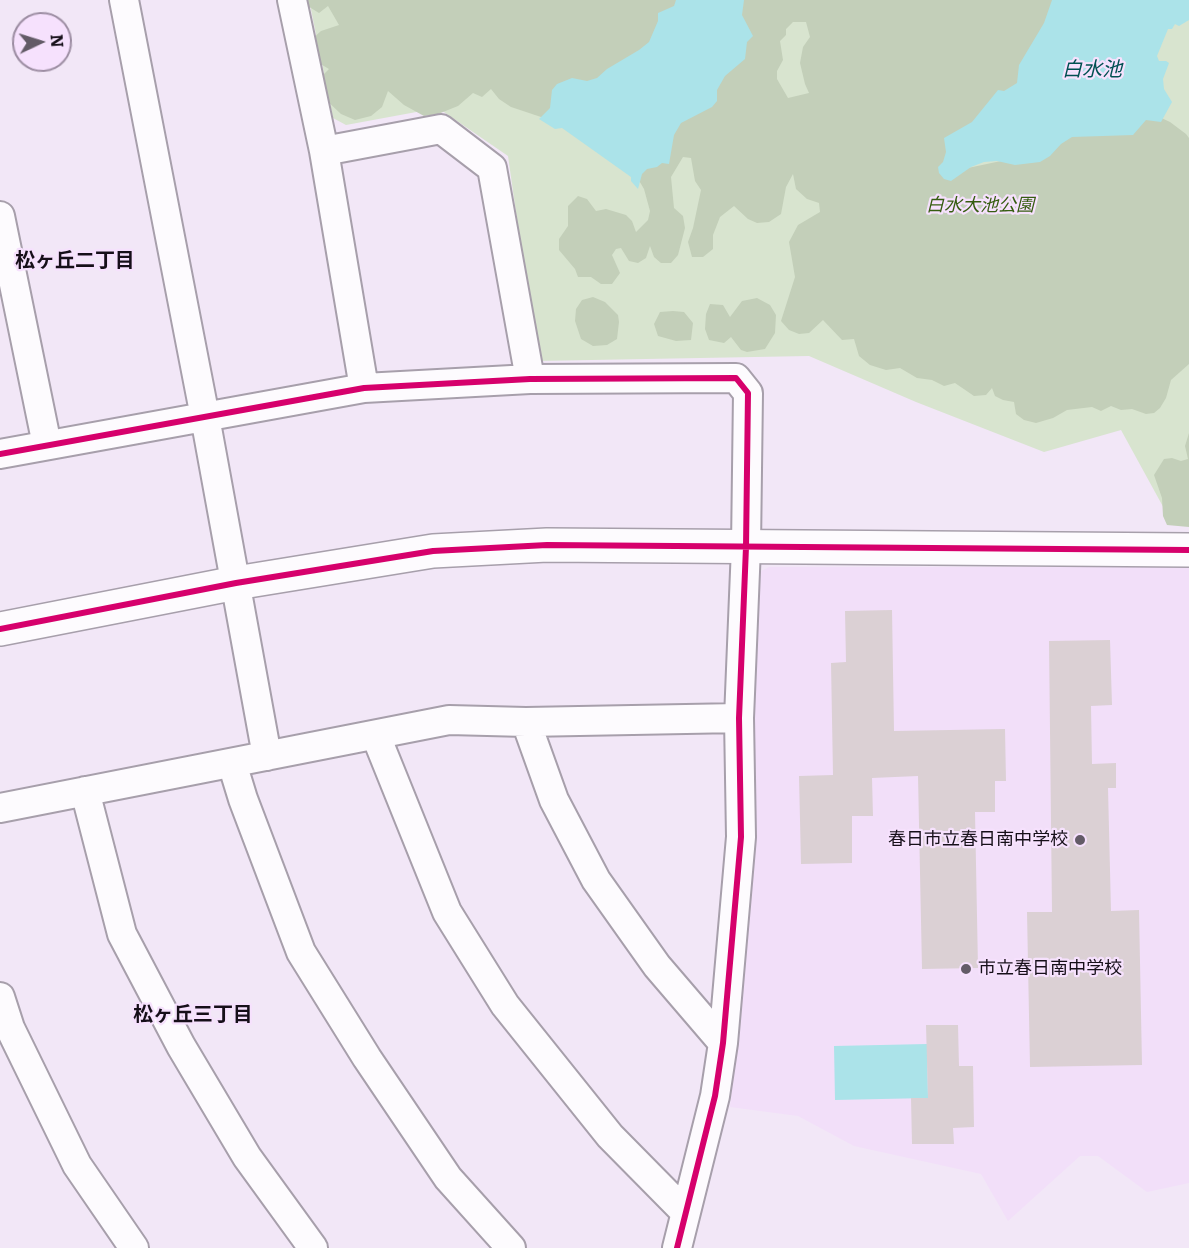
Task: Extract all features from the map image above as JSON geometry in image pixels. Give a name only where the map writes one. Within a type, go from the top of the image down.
[{"type":"street","points":[[124,0],[205,417],[267,756]]},
{"type":"street","points":[[292,0],[324,151],[364,388]]},
{"type":"street","points":[[324,151],[441,129],[492,168],[530,379]]},
{"type":"street","points":[[0,216],[47,445]]},
{"type":"street","points":[[0,454],[364,388],[530,379],[736,378],[748,393],[746,547],[739,718],[741,837],[723,1043],[715,1096],[677,1248]]},
{"type":"street","points":[[0,629],[236,583],[433,551],[547,545],[1189,550]]},
{"type":"street","points":[[0,808],[449,720],[526,722],[739,718]]},
{"type":"street","points":[[526,722],[554,800],[596,880],[657,966],[723,1043]]},
{"type":"street","points":[[376,736],[447,912],[505,1005],[610,1136],[685,1212]]},
{"type":"street","points":[[232,763],[243,799],[302,952],[367,1058],[448,1178],[511,1248]]},
{"type":"street","points":[[85,791],[122,934],[181,1046],[247,1157],[313,1248]]},
{"type":"street","points":[[0,997],[10,1028],[77,1165],[135,1248]]},
{"type":"shaded area","name":"市立春日南中学校","points":[[769,567],[1189,567],[1189,1183],[1147,1192],[1098,1156],[1080,1156],[1008,1221],[981,1174],[854,1146],[798,1116],[730,1107],[756,831],[748,578]]},
{"type":"green space","points":[[307,0],[682,0],[651,54],[550,120],[511,107],[499,99],[491,89],[482,97],[473,93],[458,106],[438,114],[424,116],[404,105],[388,91],[382,107],[371,116],[355,120],[341,114],[323,97],[318,80],[329,69],[317,62],[310,41],[321,31],[339,25],[328,6],[319,13],[306,5]]},
{"type":"green space","name":"白水大池公園","points":[[309,0],[1189,0],[1189,523],[1172,523],[1121,430],[1044,452],[916,402],[809,356],[537,361],[508,156],[438,108],[346,125],[333,118]]},
{"type":"green space","points":[[742,0],[1060,0],[1019,93],[949,172],[1034,154],[1070,127],[1153,114],[1170,122],[1186,134],[1189,138],[1189,364],[1171,380],[1166,398],[1160,408],[1154,413],[1146,414],[1111,406],[1101,411],[1092,407],[1067,410],[1053,418],[1036,423],[1024,420],[1016,414],[1014,402],[995,396],[992,388],[986,395],[974,396],[955,383],[944,386],[932,380],[917,378],[900,368],[886,370],[870,365],[859,356],[854,339],[842,340],[823,320],[809,333],[799,334],[789,330],[781,321],[795,277],[789,242],[798,225],[820,212],[819,203],[807,199],[796,189],[793,174],[786,187],[781,214],[769,222],[757,223],[748,219],[734,206],[720,217],[713,235],[713,249],[703,257],[692,257],[688,242],[701,190],[695,181],[691,158],[683,157],[671,177],[674,208],[683,216],[685,228],[678,255],[671,263],[661,263],[654,257],[650,246],[646,258],[638,263],[629,261],[621,248],[616,249],[612,255],[620,273],[612,284],[601,284],[591,277],[578,277],[575,269],[559,250],[559,239],[568,226],[568,206],[578,196],[587,199],[596,211],[606,209],[626,215],[632,221],[636,232],[648,220],[650,211],[644,189],[637,177],[740,30]],"holes":[[[793,22],[806,22],[810,37],[803,47],[800,63],[809,93],[788,98],[777,79],[777,71],[783,60],[780,41],[786,35],[786,29]]]},
{"type":"green space","points":[[593,297],[605,302],[618,315],[617,339],[607,345],[593,346],[581,339],[575,321],[576,309],[582,300]]},
{"type":"green space","points":[[757,298],[770,305],[776,315],[775,333],[765,349],[747,352],[741,350],[731,337],[724,343],[709,340],[705,329],[706,314],[710,304],[723,305],[730,317],[742,301]]},
{"type":"green space","points":[[660,312],[684,312],[693,323],[691,340],[676,341],[658,336],[654,324]]},
{"type":"green space","points":[[1189,433],[1189,527],[1167,525],[1163,516],[1162,498],[1154,475],[1164,459],[1172,458],[1181,461],[1188,459],[1185,446]]},
{"type":"water","points":[[676,0],[744,0],[742,15],[753,36],[747,42],[745,59],[725,76],[717,90],[717,101],[712,107],[681,123],[674,135],[669,164],[662,163],[657,167],[647,169],[642,174],[638,189],[631,181],[631,177],[562,128],[555,129],[539,119],[550,108],[552,90],[557,84],[572,78],[587,81],[597,78],[607,69],[639,50],[649,42],[658,21],[658,13],[674,6]]},
{"type":"water","name":"白水池","points":[[1052,0],[1189,0],[1189,20],[1179,26],[1175,24],[1172,29],[1168,29],[1157,56],[1159,61],[1169,63],[1163,79],[1164,89],[1172,102],[1161,122],[1146,120],[1133,135],[1072,137],[1040,162],[1015,165],[997,161],[984,162],[971,167],[951,181],[944,179],[938,167],[943,162],[946,152],[944,138],[972,122],[998,90],[1004,91],[1017,83],[1019,65],[1044,23]]},
{"type":"water","points":[[927,1044],[928,1098],[835,1100],[834,1046]]},
{"type":"building","points":[[892,610],[894,731],[1005,729],[1006,781],[995,781],[995,812],[975,812],[978,968],[922,969],[918,776],[872,778],[873,816],[852,816],[852,863],[801,864],[799,776],[833,775],[831,663],[846,662],[845,611]]},
{"type":"building","points":[[1110,640],[1112,705],[1091,706],[1092,764],[1116,763],[1116,788],[1108,788],[1111,911],[1139,910],[1142,1065],[1030,1067],[1027,912],[1052,912],[1049,641]]},
{"type":"building","points":[[926,1025],[958,1025],[959,1066],[973,1066],[974,1127],[953,1128],[954,1144],[912,1144],[911,1098],[928,1098]]},
{"type":"cycle path","points":[[0,454],[364,388],[530,379],[736,378],[748,393],[746,547],[739,718],[741,837],[723,1043],[715,1096],[677,1248]]},
{"type":"cycle path","points":[[0,629],[236,583],[433,551],[547,545],[1189,550]]},
{"type":"place","name":"春日市立春日南中学校","points":[[1080,840]]},
{"type":"place","name":"市立春日南中学校","points":[[966,969]]},
{"type":"district","name":"松ヶ丘二丁目","points":[[75,261]]},
{"type":"district","name":"松ヶ丘三丁目","points":[[193,1015]]}]
